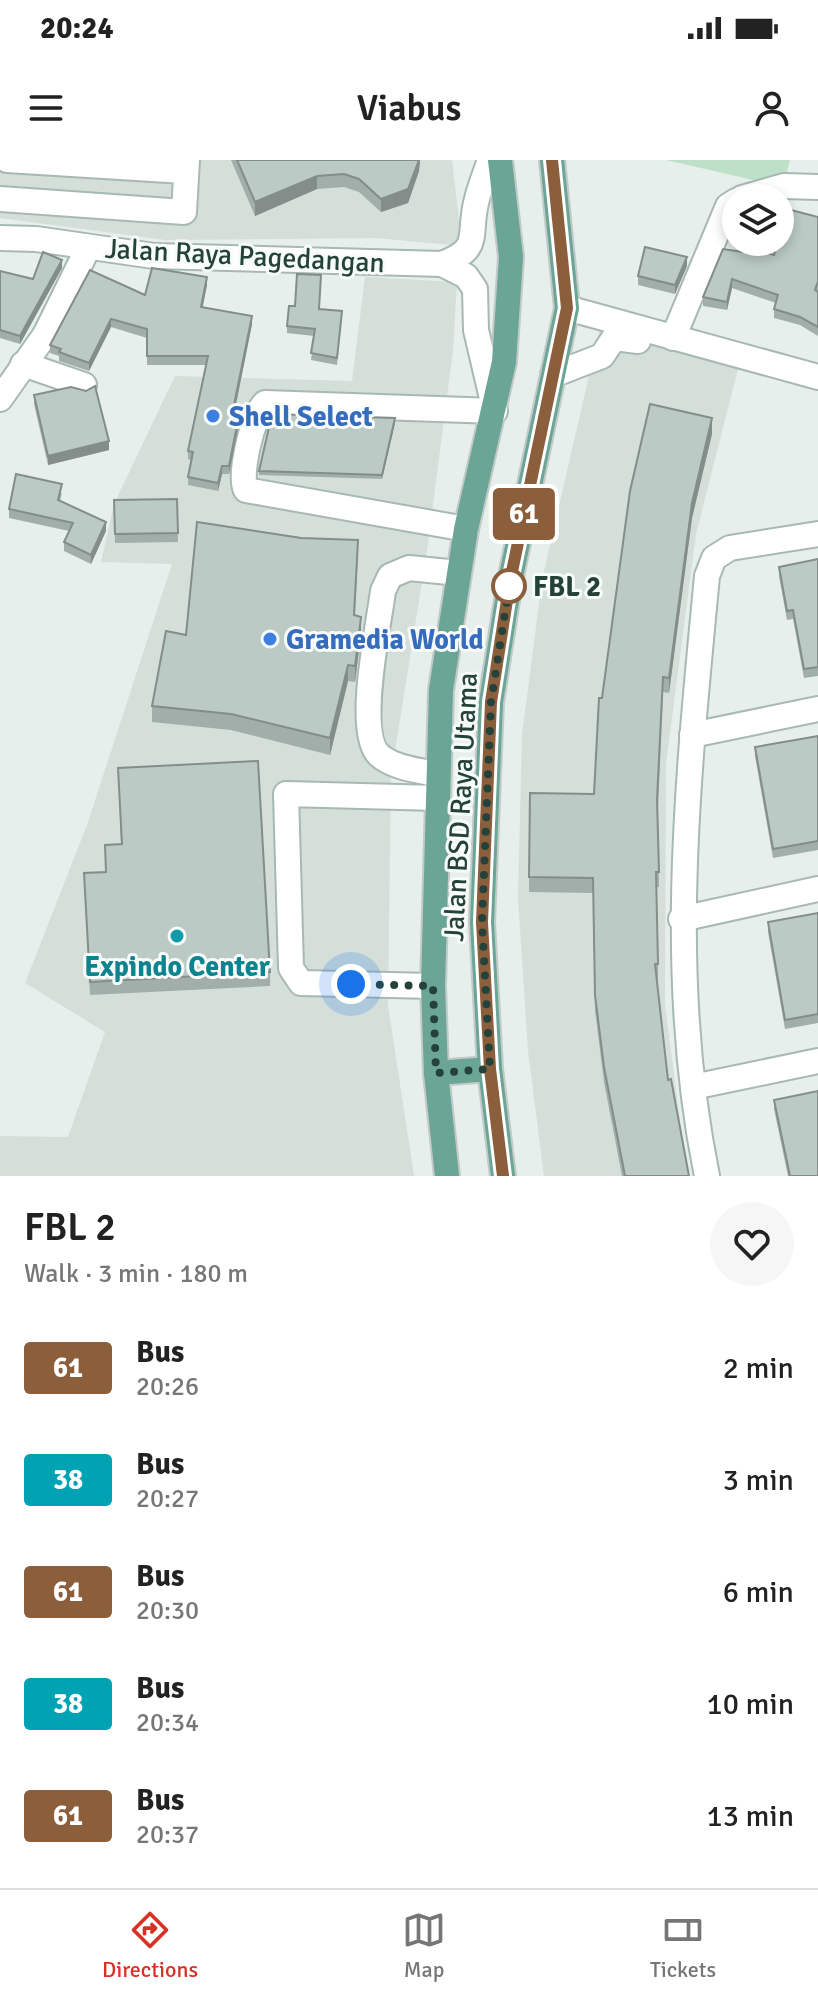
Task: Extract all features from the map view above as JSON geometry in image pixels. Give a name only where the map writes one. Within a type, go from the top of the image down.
[{"type":"main road","name":"Jalan BSD Raya Utama","points":[[447,1176],[436,1073],[433,986],[441,690],[466,529],[504,362],[511,257],[500,160]]},
{"type":"main road","name":"Jalan BSD Raya Utama","points":[[503,1176],[490,1069],[482,922],[491,702],[510,581],[567,308],[552,160]]},
{"type":"main road","points":[[436,1073],[490,1069]]},
{"type":"street","points":[[0,199],[184,212],[186,165],[7,160]]},
{"type":"street","points":[[442,264],[464,255],[473,241],[475,204],[490,160]]},
{"type":"street","points":[[794,186],[818,187]]},
{"type":"street","points":[[673,338],[722,220]]},
{"type":"street","name":"Jalan Raya Pagedangan","points":[[0,238],[154,256],[442,264]]},
{"type":"street","points":[[0,399],[45,335],[88,248]]},
{"type":"street","points":[[442,264],[466,276],[475,289],[476,330],[495,411],[265,403],[257,415],[242,476],[246,490],[466,529]]},
{"type":"street","points":[[567,308],[818,377]]},
{"type":"street","points":[[553,375],[602,356],[614,338],[638,341]]},
{"type":"street","points":[[23,364],[84,385]]},
{"type":"street","points":[[707,1176],[684,1016],[681,919],[692,735],[707,576],[714,558],[730,548],[818,534]]},
{"type":"street","points":[[437,786],[377,754],[369,738],[368,708],[383,591],[390,576],[409,568],[458,573]]},
{"type":"street","points":[[692,735],[818,709]]},
{"type":"street","points":[[433,986],[301,983],[294,977],[291,968],[286,794],[437,786]]},
{"type":"street","points":[[681,919],[818,889]]},
{"type":"street","points":[[693,1087],[818,1061]]},
{"type":"shaded area","points":[[0,160],[452,160],[462,246],[375,238],[165,240],[0,218]]},
{"type":"shaded area","points":[[365,277],[457,282],[453,350],[427,551],[391,776],[388,1005],[414,1176],[0,1176],[0,1136],[68,1137],[105,1032],[25,983],[87,825],[172,564],[101,562],[114,504],[175,376],[352,381]]},
{"type":"shaded area","points":[[605,306],[742,353],[696,534],[666,764],[665,1004],[687,1176],[544,1176],[528,1051],[518,898],[522,735],[542,580]]},
{"type":"green space","points":[[666,160],[790,160],[784,184],[770,184]]},
{"type":"building","points":[[237,160],[419,160],[408,189],[381,199],[359,179],[344,174],[317,176],[255,202]]},
{"type":"building","points":[[794,211],[818,217],[818,281],[815,290],[818,292],[818,327],[800,317],[774,309],[778,295],[732,279],[727,302],[703,297],[722,251],[722,256],[794,256]]},
{"type":"building","points":[[645,247],[687,257],[675,285],[638,276]]},
{"type":"building","points":[[43,252],[62,260],[20,336],[0,330],[0,271],[33,279]]},
{"type":"building","points":[[152,268],[207,277],[201,307],[252,316],[233,410],[240,410],[229,466],[222,466],[218,483],[188,477],[193,452],[188,451],[208,356],[147,356],[147,329],[111,319],[89,363],[59,352],[61,349],[50,345],[90,270],[145,295]]},
{"type":"building","points":[[297,274],[321,275],[319,309],[342,311],[337,358],[311,353],[315,329],[287,326],[289,306],[295,306]]},
{"type":"building","points":[[95,386],[109,441],[48,456],[34,395],[71,387],[86,391]]},
{"type":"building","points":[[650,404],[712,418],[692,503],[669,678],[663,677],[657,800],[658,964],[655,964],[668,1080],[671,1079],[689,1176],[625,1176],[604,1067],[595,995],[593,878],[529,877],[530,793],[594,794],[599,698],[602,698],[630,491]]},
{"type":"building","points":[[272,414],[395,418],[382,475],[259,471]]},
{"type":"building","points":[[16,474],[62,484],[58,500],[106,522],[91,555],[64,542],[73,523],[9,509]]},
{"type":"building","points":[[177,499],[178,533],[115,534],[114,500]]},
{"type":"building","name":"Gramedia World","points":[[197,522],[301,538],[358,540],[354,615],[361,617],[355,666],[348,665],[330,738],[231,714],[152,706],[166,631],[186,635]]},
{"type":"building","points":[[818,559],[818,667],[804,669],[793,610],[787,611],[779,567]]},
{"type":"building","points":[[818,736],[818,841],[773,849],[755,747]]},
{"type":"building","name":"Expindo Center","points":[[258,761],[270,972],[90,982],[84,873],[106,872],[105,845],[122,844],[118,768]]},
{"type":"building","points":[[818,913],[818,1014],[785,1020],[768,922]]},
{"type":"building","points":[[818,1091],[818,1176],[790,1176],[774,1100]]},
{"type":"bus line","name":"61","points":[[503,1176],[490,1069],[482,922],[491,702],[510,581],[567,308],[552,160]]},
{"type":"place","name":"Shell Select","points":[[213,416]]},
{"type":"place","name":"FBL 2","points":[[509,586]]},
{"type":"place","name":"Gramedia World","points":[[270,639]]},
{"type":"place","name":"Expindo Center","points":[[177,936]]},
{"type":"route","points":[[351,984],[433,986],[436,1073],[490,1069],[482,922],[491,702],[510,581],[509,586]]}]
